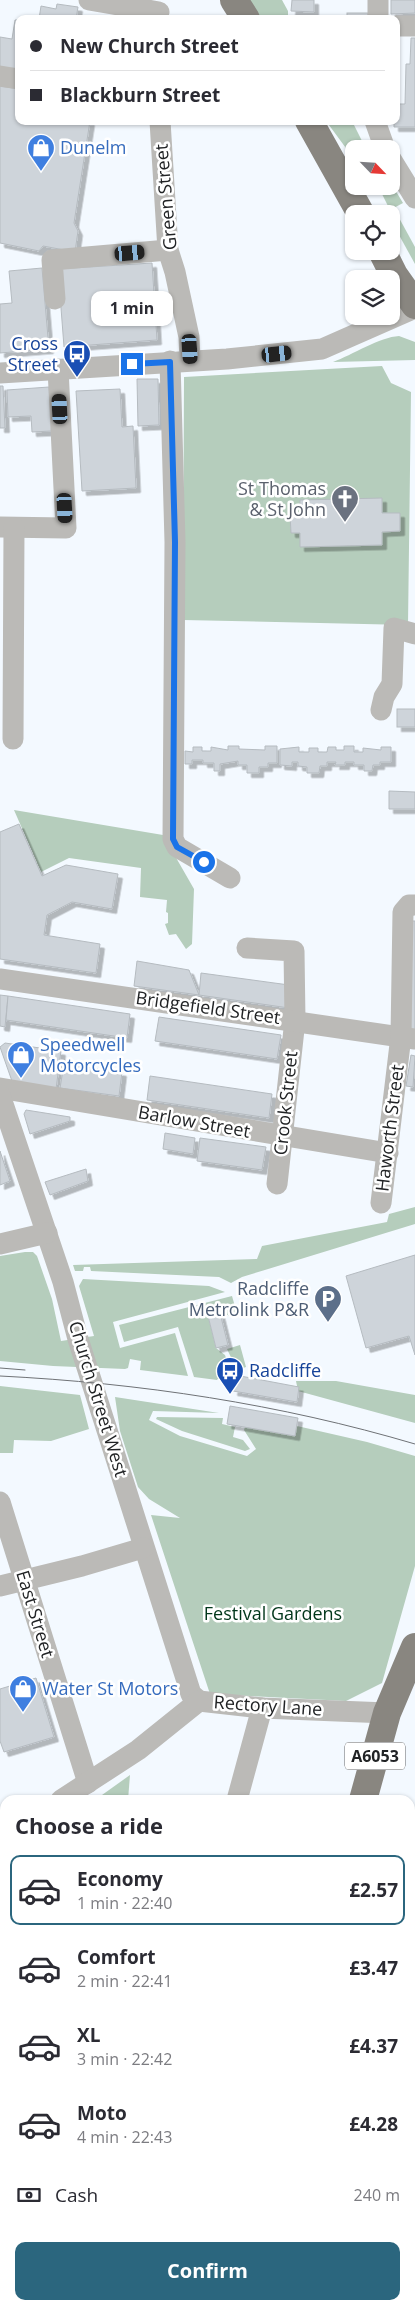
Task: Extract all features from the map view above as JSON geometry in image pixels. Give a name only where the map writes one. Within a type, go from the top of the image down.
[{"type":"main road","points":[[234,0],[243,15]]},
{"type":"main road","points":[[311,125],[357,205]]},
{"type":"main road","points":[[389,269],[415,307]]},
{"type":"main road","name":"A6053","points":[[364,1795],[387,1713],[415,1647]]},
{"type":"street","points":[[88,0],[159,10]]},
{"type":"street","points":[[378,0],[378,15]]},
{"type":"street","points":[[400,26],[415,26]]},
{"type":"street","points":[[0,76],[15,78]]},
{"type":"street","name":"Green Street","points":[[160,125],[168,250],[183,309],[175,542],[173,839],[177,847],[230,878]]},
{"type":"street","points":[[376,125],[382,140]]},
{"type":"street","points":[[400,174],[415,198]]},
{"type":"street","points":[[55,299],[52,260],[168,250]]},
{"type":"street","points":[[0,373],[227,359],[322,349],[415,307]]},
{"type":"street","points":[[337,341],[353,325]]},
{"type":"street","points":[[13,739],[6,707],[7,528],[66,528],[58,369]]},
{"type":"street","points":[[381,710],[384,697],[392,684],[394,628],[415,634]]},
{"type":"street","name":"Haworth Street","points":[[381,1203],[408,1037],[403,912],[412,905]]},
{"type":"street","name":"Crook Street","points":[[247,948],[294,951],[295,1020],[277,1184]]},
{"type":"street","name":"Bridgefield Street","points":[[0,979],[408,1037]]},
{"type":"street","name":"Barlow Street","points":[[0,1088],[281,1137],[388,1153]]},
{"type":"street","name":"Church Street West","points":[[0,1095],[47,1233],[143,1548],[192,1694],[199,1701]]},
{"type":"street","points":[[0,1244],[47,1233]]},
{"type":"street","name":"East Street","points":[[0,1502],[88,1783]]},
{"type":"street","points":[[0,1586],[82,1566],[143,1548]]},
{"type":"street","name":"Rectory Lane","points":[[69,1795],[138,1750],[199,1701],[262,1708],[387,1713]]},
{"type":"street","points":[[238,1795],[262,1708]]},
{"type":"green space","points":[[247,0],[282,0],[288,11],[288,15],[257,15]]},
{"type":"green space","points":[[329,125],[354,125],[362,140],[345,140],[345,147]]},
{"type":"green space","points":[[382,195],[398,195],[403,203],[399,205],[388,205]]},
{"type":"green space","points":[[400,220],[415,247],[415,264],[400,237]]},
{"type":"green space","points":[[399,336],[415,342],[415,360],[333,362],[375,343]]},
{"type":"green space","points":[[382,366],[391,383],[411,392],[408,625],[183,620],[184,377]]},
{"type":"green space","points":[[14,810],[163,835],[194,889],[192,944],[186,949],[176,934],[169,935],[165,924],[168,923],[168,913],[166,912],[167,900],[140,897],[141,868],[69,858],[41,872]]},
{"type":"green space","points":[[415,1207],[415,1224],[242,1277],[231,1283],[219,1277],[91,1271],[90,1267],[84,1267],[83,1271],[75,1271],[73,1265],[257,1259],[262,1246],[387,1222],[389,1214]]},
{"type":"green space","points":[[33,1252],[37,1256],[52,1299],[61,1341],[94,1336],[79,1286],[83,1279],[209,1286],[225,1292],[113,1322],[120,1348],[175,1333],[188,1376],[140,1370],[141,1361],[130,1359],[128,1368],[125,1369],[53,1366],[0,1361],[0,1256]]},
{"type":"green space","points":[[232,1296],[238,1317],[232,1318],[219,1309],[207,1312],[216,1348],[225,1355],[228,1364],[217,1380],[194,1377],[178,1327],[124,1342],[119,1325]]},
{"type":"green space","points":[[240,1345],[246,1367],[237,1370],[227,1349]]},
{"type":"green space","points":[[296,1381],[336,1381],[415,1395],[415,1423],[298,1391]]},
{"type":"green space","points":[[0,1386],[80,1395],[89,1429],[51,1441],[14,1440],[13,1453],[0,1453]]},
{"type":"green space","name":"Festival Gardens","points":[[115,1397],[219,1413],[153,1411],[149,1420],[180,1436],[247,1456],[256,1449],[244,1430],[245,1427],[294,1436],[297,1426],[367,1442],[415,1456],[415,1566],[382,1683],[346,1701],[210,1694],[151,1515],[180,1518],[149,1499],[138,1487],[120,1431]]},
{"type":"green space","points":[[157,1417],[223,1418],[222,1424],[235,1427],[233,1437],[243,1440],[250,1449],[245,1451],[182,1431],[156,1419]]},
{"type":"green space","points":[[130,1775],[128,1795],[102,1795]]},
{"type":"building","points":[[292,0],[314,0],[314,12],[291,11]]},
{"type":"building","points":[[391,0],[415,0],[415,13],[391,14]]},
{"type":"building","points":[[57,4],[78,7],[77,15],[40,15],[41,6],[56,9]]},
{"type":"building","points":[[347,13],[368,13],[368,15],[347,15]]},
{"type":"building","points":[[15,20],[15,70],[0,67],[0,37],[12,39]]},
{"type":"building","points":[[411,38],[415,38],[415,127],[394,127],[394,125],[400,125],[400,104],[405,104],[406,64],[410,64]]},
{"type":"building","name":"Dunelm","points":[[0,86],[15,88],[15,125],[89,125],[74,223],[78,231],[75,252],[43,246],[39,251],[0,243]]},
{"type":"building","points":[[152,263],[157,340],[64,347],[58,269]]},
{"type":"building","points":[[42,268],[49,349],[0,353],[0,304],[12,303],[9,271]]},
{"type":"building","points":[[137,379],[158,379],[159,425],[138,426]]},
{"type":"building","points":[[0,386],[3,386],[5,428],[0,428]]},
{"type":"building","points":[[49,387],[52,431],[32,432],[31,416],[8,417],[7,390]]},
{"type":"building","points":[[120,389],[122,427],[133,426],[136,488],[82,491],[76,391]]},
{"type":"building","name":"St Thomas & St John","points":[[382,498],[382,513],[400,513],[400,531],[382,532],[382,545],[300,547],[300,533],[291,533],[290,514],[300,514],[300,500]]},
{"type":"building","points":[[397,709],[415,709],[415,727],[397,727]]},
{"type":"building","points":[[228,746],[239,746],[239,749],[265,750],[265,746],[277,746],[277,763],[268,763],[268,767],[259,767],[259,773],[247,773],[247,765],[238,765],[238,761],[220,764],[220,771],[214,771],[214,763],[203,763],[203,760],[192,760],[192,764],[185,764],[185,751],[193,752],[193,747],[202,747],[202,751],[211,751],[211,747],[228,750]]},
{"type":"building","points":[[344,746],[354,746],[354,752],[363,752],[363,748],[381,750],[381,747],[391,747],[391,762],[380,762],[380,765],[373,765],[372,771],[364,771],[364,765],[354,765],[354,762],[345,762],[345,765],[335,765],[336,762],[327,762],[327,766],[320,766],[319,773],[307,773],[307,767],[298,766],[298,762],[292,762],[292,766],[280,765],[280,749],[299,747],[299,752],[309,752],[309,748],[318,748],[318,752],[327,752],[328,747],[344,750]]},
{"type":"building","points":[[389,791],[415,792],[415,809],[389,809]]},
{"type":"building","points":[[19,824],[42,876],[66,865],[118,874],[112,909],[72,902],[47,915],[44,935],[100,944],[96,973],[0,959],[0,832]]},
{"type":"building","points":[[411,921],[415,921],[415,1031],[409,1031]]},
{"type":"building","points":[[137,961],[189,970],[199,995],[134,986]]},
{"type":"building","points":[[201,973],[289,985],[289,1008],[199,995]]},
{"type":"building","points":[[0,995],[8,996],[5,1027],[0,1026]]},
{"type":"building","points":[[8,996],[130,1014],[127,1038],[6,1020]]},
{"type":"building","points":[[159,1017],[281,1035],[277,1059],[155,1041]]},
{"type":"building","points":[[5,1043],[61,1051],[56,1089],[13,1084],[0,1047]]},
{"type":"building","points":[[411,1055],[415,1056],[413,1087],[406,1086]]},
{"type":"building","points":[[64,1064],[122,1072],[119,1096],[60,1088]]},
{"type":"building","points":[[150,1076],[272,1094],[269,1118],[147,1100]]},
{"type":"building","points":[[26,1110],[70,1117],[70,1121],[30,1134],[24,1114]]},
{"type":"building","points":[[165,1133],[195,1138],[193,1154],[163,1149]]},
{"type":"building","points":[[200,1138],[266,1147],[262,1170],[197,1161]]},
{"type":"building","points":[[0,1151],[10,1181],[0,1185]]},
{"type":"building","points":[[86,1169],[88,1181],[50,1195],[45,1182]]},
{"type":"building","points":[[415,1255],[415,1355],[409,1336],[366,1348],[346,1276]]},
{"type":"building","points":[[219,1309],[228,1345],[216,1348],[207,1312]]},
{"type":"building","points":[[235,1375],[299,1387],[297,1402],[233,1391]]},
{"type":"building","points":[[230,1406],[298,1418],[295,1436],[227,1424]]},
{"type":"building","name":"Water St Motors","points":[[36,1678],[54,1737],[4,1752],[0,1741],[0,1689]]},
{"type":"tram line","points":[[0,1368],[25,1370]]},
{"type":"tram line","points":[[0,1376],[105,1384],[209,1398],[313,1417],[415,1444]]},
{"type":"place","name":"Dunelm","points":[[41,172]]},
{"type":"place","name":"Cross Street","points":[[77,378]]},
{"type":"place","name":"St Thomas & St John","points":[[345,523]]},
{"type":"place","name":"Speedwell Motorcycles","points":[[21,1079]]},
{"type":"place","name":"Radcliffe Metrolink P&R","points":[[328,1323]]},
{"type":"place","name":"Radcliffe","points":[[230,1395]]},
{"type":"place","name":"Water St Motors","points":[[23,1713]]},
{"type":"route","points":[[132,364],[170,362],[175,542],[173,839],[177,847],[204,862]]}]
